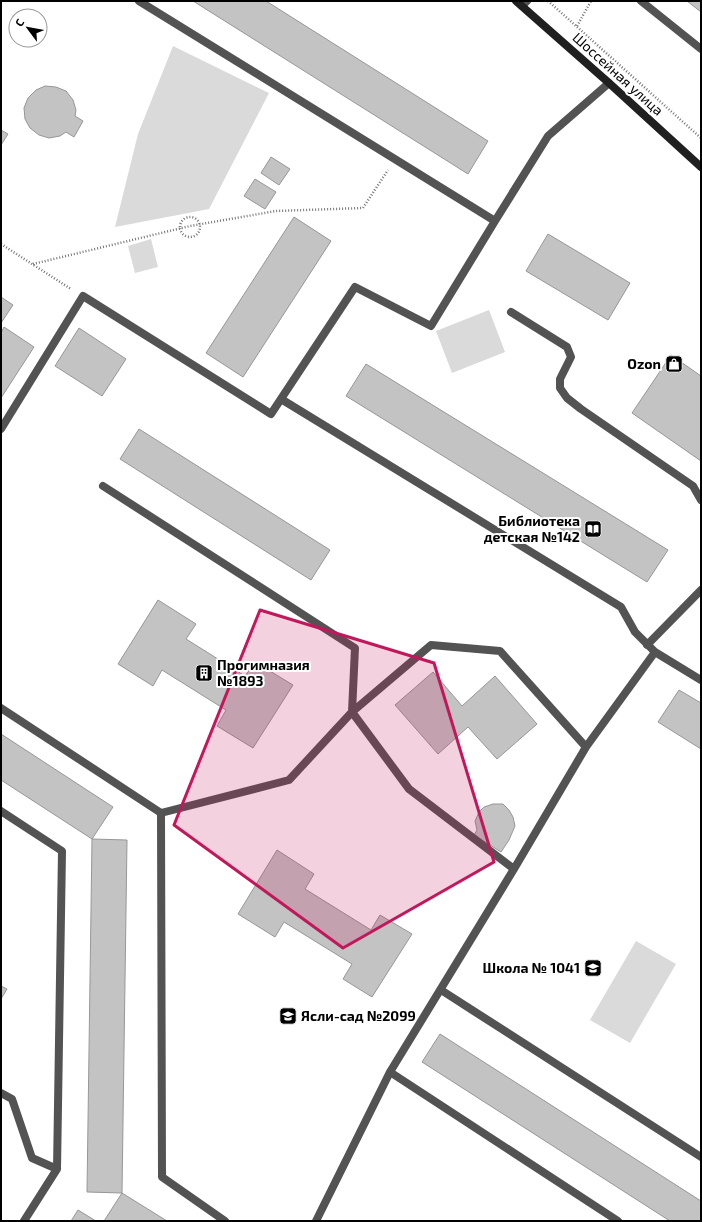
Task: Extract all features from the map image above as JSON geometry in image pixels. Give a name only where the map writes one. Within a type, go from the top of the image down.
[{"type":"main road","name":"Шоссейная улица","points":[[522,3],[701,167]]},
{"type":"lane","points":[[139,1],[495,221]]},
{"type":"lane","points":[[641,1],[701,49]]},
{"type":"lane","points":[[1,429],[83,296],[271,414],[355,287],[432,326],[548,136],[609,83]]},
{"type":"lane","points":[[511,312],[567,347],[571,357],[560,379],[560,388],[567,398],[693,486],[701,500]]},
{"type":"lane","points":[[281,399],[621,607],[635,632],[655,652],[701,680]]},
{"type":"lane","points":[[103,486],[355,648],[352,712],[409,789],[514,869]]},
{"type":"lane","points":[[647,644],[701,590]]},
{"type":"lane","points":[[1,708],[161,813],[289,780],[352,712],[431,645],[500,651],[586,746]]},
{"type":"lane","points":[[316,1221],[390,1072],[514,869],[586,746],[655,652]]},
{"type":"lane","points":[[1,811],[62,851],[57,1169],[24,1221]]},
{"type":"lane","points":[[161,813],[162,1177],[225,1221]]},
{"type":"lane","points":[[441,990],[701,1157]]},
{"type":"lane","points":[[390,1072],[618,1221]]},
{"type":"lane","points":[[1,1092],[12,1099],[32,1158],[57,1169]]},
{"type":"path","points":[[548,1],[701,138]]},
{"type":"path","points":[[577,26],[591,1]]},
{"type":"path","points":[[33,264],[179,229],[276,211],[363,208],[394,159]]},
{"type":"path","points":[[189,216],[196,218],[200,225],[200,231],[192,238],[182,235],[179,229],[181,222],[189,216]]},
{"type":"path","points":[[1,244],[83,296]]},
{"type":"highlighted area","points":[[260,610],[434,663],[494,862],[343,948],[174,825]]},
{"type":"shaded area","points":[[173,46],[269,93],[209,209],[115,227],[138,134]]},
{"type":"shaded area","points":[[151,239],[158,267],[135,273],[128,246]]},
{"type":"shaded area","points":[[489,310],[505,352],[452,373],[436,331]]},
{"type":"shaded area","points":[[636,941],[676,964],[630,1043],[590,1020]]},
{"type":"building","points":[[193,1],[266,1],[488,141],[468,174]]},
{"type":"building","points":[[687,1],[701,1],[701,12]]},
{"type":"building","points":[[45,86],[56,87],[66,91],[73,100],[76,110],[75,116],[83,121],[74,137],[66,132],[60,136],[49,138],[39,135],[30,128],[25,119],[24,108],[28,98],[36,90]]},
{"type":"building","points":[[1,130],[8,134],[1,145]]},
{"type":"building","points":[[271,157],[290,169],[279,185],[261,173]]},
{"type":"building","points":[[255,179],[276,192],[265,209],[244,196]]},
{"type":"building","points":[[294,217],[331,241],[243,377],[206,353]]},
{"type":"building","points":[[548,234],[630,283],[608,320],[526,271]]},
{"type":"building","points":[[1,297],[13,305],[1,323]]},
{"type":"building","points":[[4,327],[34,347],[1,398],[1,333]]},
{"type":"building","points":[[79,328],[126,359],[102,396],[55,366]]},
{"type":"building","points":[[671,355],[701,376],[701,461],[632,413]]},
{"type":"building","points":[[366,364],[668,550],[647,582],[346,396]]},
{"type":"building","points":[[139,429],[330,550],[311,580],[120,459]]},
{"type":"building","name":"Прогимназия №1893","points":[[158,600],[196,624],[186,639],[245,676],[255,662],[293,685],[253,748],[217,726],[226,710],[162,670],[153,686],[118,664]]},
{"type":"building","points":[[433,672],[462,706],[495,676],[537,724],[497,759],[468,727],[438,754],[395,705]]},
{"type":"building","points":[[679,690],[701,703],[701,749],[658,722]]},
{"type":"building","points":[[1,734],[113,807],[92,839],[1,780]]},
{"type":"building","points":[[493,804],[503,804],[509,810],[513,817],[515,826],[509,840],[501,852],[474,835],[477,830],[475,821],[479,812],[484,807]]},
{"type":"building","points":[[92,839],[127,840],[122,1193],[87,1192]]},
{"type":"building","points":[[277,850],[314,874],[305,889],[371,930],[380,915],[412,934],[372,997],[343,979],[352,964],[284,922],[275,937],[238,914]]},
{"type":"building","points":[[1,986],[7,989],[1,999]]},
{"type":"building","points":[[440,1034],[701,1201],[701,1221],[670,1221],[422,1062]]},
{"type":"building","points":[[122,1193],[167,1221],[104,1221]]},
{"type":"building","points":[[78,1210],[96,1221],[71,1221]]},
{"type":"place","name":"Ozon","points":[[674,364]]},
{"type":"place","name":"Библиотека детская №142","points":[[593,529]]},
{"type":"place","name":"Прогимназия №1893","points":[[204,673]]},
{"type":"place","name":"Школа № 1041","points":[[593,968]]},
{"type":"place","name":"Ясли-сад №2099","points":[[288,1016]]}]
